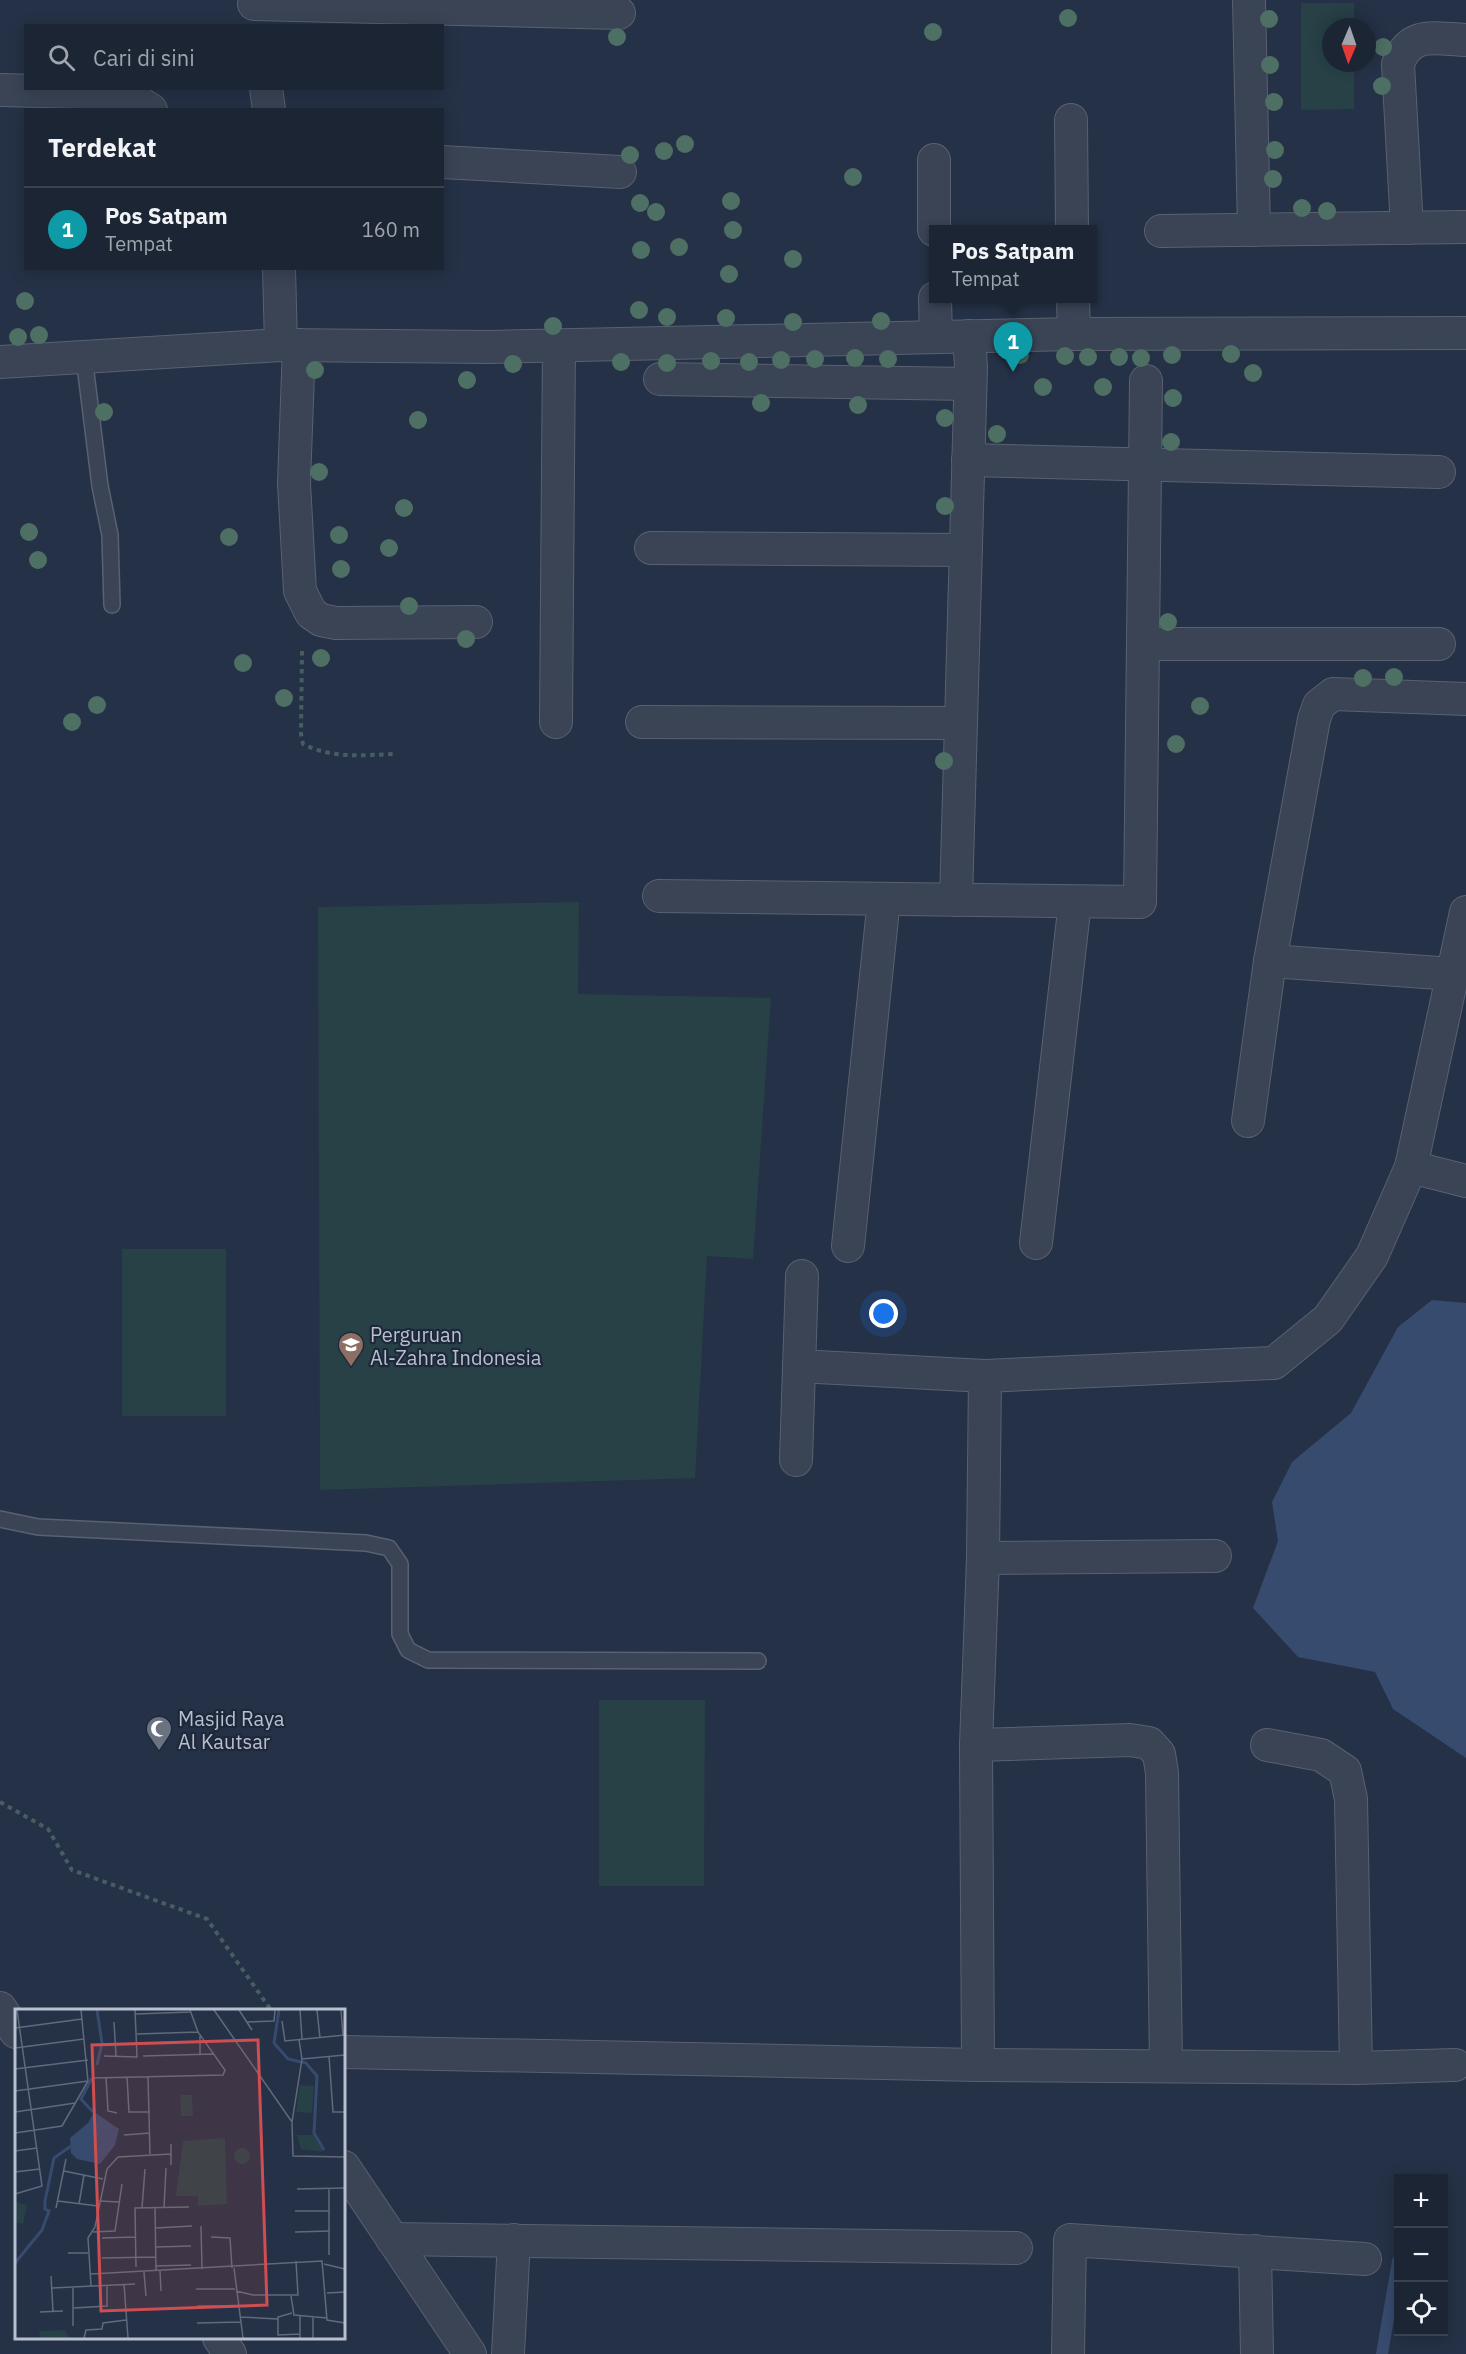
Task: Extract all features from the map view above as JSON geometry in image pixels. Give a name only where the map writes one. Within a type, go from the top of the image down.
[{"type":"street","points":[[1249,0],[1254,230]]},
{"type":"street","points":[[255,10],[619,13]]},
{"type":"street","points":[[1407,228],[1398,64],[1403,50],[1410,42],[1422,39],[1466,40]]},
{"type":"street","points":[[0,90],[117,93],[132,97],[148,108]]},
{"type":"street","points":[[266,90],[268,108]]},
{"type":"street","points":[[1071,120],[1072,225]]},
{"type":"street","points":[[934,160],[934,225]]},
{"type":"street","points":[[444,162],[620,172]]},
{"type":"street","points":[[1161,231],[1466,227]]},
{"type":"street","points":[[279,270],[290,345],[295,533],[300,591],[311,613],[321,620],[336,623],[477,622]]},
{"type":"street","points":[[935,303],[936,336]]},
{"type":"street","points":[[1073,303],[1074,334]]},
{"type":"street","points":[[0,362],[290,345],[559,345],[1074,334],[1466,333]]},
{"type":"street","points":[[956,900],[970,384],[969,336]]},
{"type":"street","points":[[556,722],[559,345]]},
{"type":"street","points":[[660,379],[970,384]]},
{"type":"street","points":[[659,896],[1140,902],[1146,381]]},
{"type":"street","points":[[968,460],[1439,472]]},
{"type":"street","points":[[651,548],[966,550]]},
{"type":"street","points":[[1144,644],[1439,644]]},
{"type":"street","points":[[1248,1121],[1269,961],[1314,719],[1319,705],[1333,694],[1466,699]]},
{"type":"street","points":[[642,722],[960,723]]},
{"type":"street","points":[[848,1246],[884,899]]},
{"type":"street","points":[[1036,1243],[1075,902]]},
{"type":"street","points":[[799,1366],[985,1376],[1274,1363],[1328,1319],[1372,1256],[1411,1167],[1465,924]]},
{"type":"street","points":[[1269,961],[1453,974]]},
{"type":"street","points":[[1411,1167],[1466,1181]]},
{"type":"street","points":[[796,1460],[802,1276]]},
{"type":"street","points":[[978,2064],[976,1745],[983,1558],[985,1376]]},
{"type":"street","points":[[983,1558],[1215,1556]]},
{"type":"street","points":[[976,1745],[1131,1740],[1149,1743],[1159,1754],[1162,1773],[1166,2066]]},
{"type":"street","points":[[1267,1745],[1321,1755],[1345,1771],[1352,1799],[1356,2068]]},
{"type":"street","points":[[0,2008],[15,2030]]},
{"type":"street","points":[[345,2052],[978,2064],[1356,2068],[1455,2065]]},
{"type":"street","points":[[345,2168],[470,2354]]},
{"type":"street","points":[[392,2239],[1016,2248]]},
{"type":"street","points":[[508,2354],[514,2240]]},
{"type":"street","points":[[1068,2354],[1070,2240],[1365,2259]]},
{"type":"street","points":[[1255,2251],[1257,2354]]},
{"type":"street","points":[[220,2339],[230,2354]]},
{"type":"lane","points":[[84,357],[100,486],[110,535],[112,605]]},
{"type":"lane","points":[[0,1520],[38,1527],[366,1543],[388,1548],[400,1564],[400,1634],[408,1650],[428,1660],[758,1661]]},
{"type":"path","points":[[311,613],[303,638],[300,690],[303,744],[319,752],[335,755],[396,754]]},
{"type":"path","points":[[0,1802],[48,1828],[72,1870],[207,1919],[270,2009]]},
{"type":"green space","points":[[1301,3],[1354,3],[1354,18],[1322,18],[1322,72],[1354,72],[1354,109],[1301,110]]},
{"type":"green space","points":[[579,902],[578,994],[771,998],[753,1259],[707,1256],[695,1478],[320,1490],[318,907]]},
{"type":"green space","points":[[122,1249],[226,1249],[226,1416],[122,1416]]},
{"type":"green space","points":[[599,1700],[705,1700],[704,1886],[599,1886]]},
{"type":"water","points":[[1432,1300],[1466,1303],[1466,1758],[1393,1709],[1375,1672],[1298,1657],[1253,1608],[1278,1541],[1272,1502],[1292,1462],[1351,1413],[1398,1327]]},
{"type":"waterway","points":[[1382,2354],[1394,2282]]},
{"type":"place","name":"Pos Satpam","points":[[1013,372]]},
{"type":"place","name":"Perguruan Al-Zahra Indonesia","points":[[351,1368]]},
{"type":"place","name":"Masjid Raya Al Kautsar","points":[[159,1752]]}]
